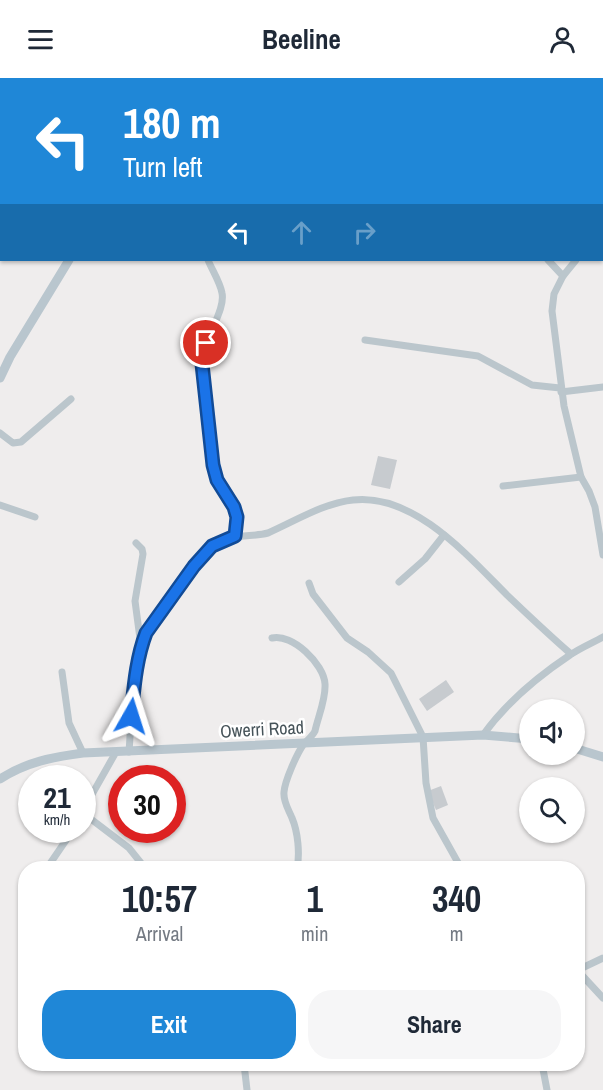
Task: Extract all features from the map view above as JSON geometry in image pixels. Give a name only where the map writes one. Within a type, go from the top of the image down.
[{"type":"main road","points":[[0,378],[10,357],[68,261]]},
{"type":"main road","name":"Owerri Road","points":[[0,779],[32,762],[83,753],[423,737],[483,735],[519,738]]},
{"type":"main road","points":[[585,752],[603,758]]},
{"type":"street","points":[[208,261],[222,293],[221,306],[203,349],[202,364],[213,465],[217,480],[234,507],[237,517],[235,536]]},
{"type":"street","points":[[549,261],[563,276]]},
{"type":"street","points":[[575,261],[563,276],[554,294],[552,311],[561,390],[581,477],[595,507],[603,555]]},
{"type":"street","points":[[365,340],[478,356],[532,385],[561,390],[603,387]]},
{"type":"street","points":[[0,433],[13,443],[21,442],[71,399]]},
{"type":"street","points":[[503,486],[581,477]]},
{"type":"street","points":[[129,752],[135,675],[141,646],[146,633],[194,566],[212,546],[235,536],[259,535],[334,503],[379,500],[395,505],[444,535],[467,553],[536,624],[571,654]]},
{"type":"street","points":[[0,505],[35,517]]},
{"type":"street","points":[[399,582],[425,559],[444,535]]},
{"type":"street","points":[[136,543],[142,549],[143,554],[135,601],[141,646]]},
{"type":"street","points":[[309,583],[313,594],[347,638],[368,652],[391,673],[423,737],[426,783],[433,818],[457,861]]},
{"type":"street","points":[[272,638],[278,636],[306,651],[318,665],[325,683],[315,731],[312,738],[304,744],[284,793],[285,803],[295,829],[297,861]]},
{"type":"street","points":[[483,735],[508,704],[571,654],[603,637]]},
{"type":"street","points":[[62,672],[69,723],[83,753]]},
{"type":"street","points":[[96,787],[116,752]]},
{"type":"street","points":[[96,823],[129,848],[140,861]]},
{"type":"street","points":[[52,861],[64,843]]},
{"type":"street","points":[[585,967],[603,958]]},
{"type":"street","points":[[585,978],[603,998]]},
{"type":"street","points":[[245,1071],[246,1090]]},
{"type":"street","points":[[543,1071],[547,1090]]},
{"type":"building","points":[[378,456],[397,460],[390,489],[371,485]]},
{"type":"building","points":[[446,680],[454,692],[427,711],[419,699]]},
{"type":"building","points":[[441,786],[448,805],[436,810],[428,791]]},
{"type":"route","points":[[131,716],[135,675],[146,633],[194,566],[212,546],[235,536],[237,517],[234,507],[217,480],[213,465],[202,364],[203,349],[206,343]]}]
